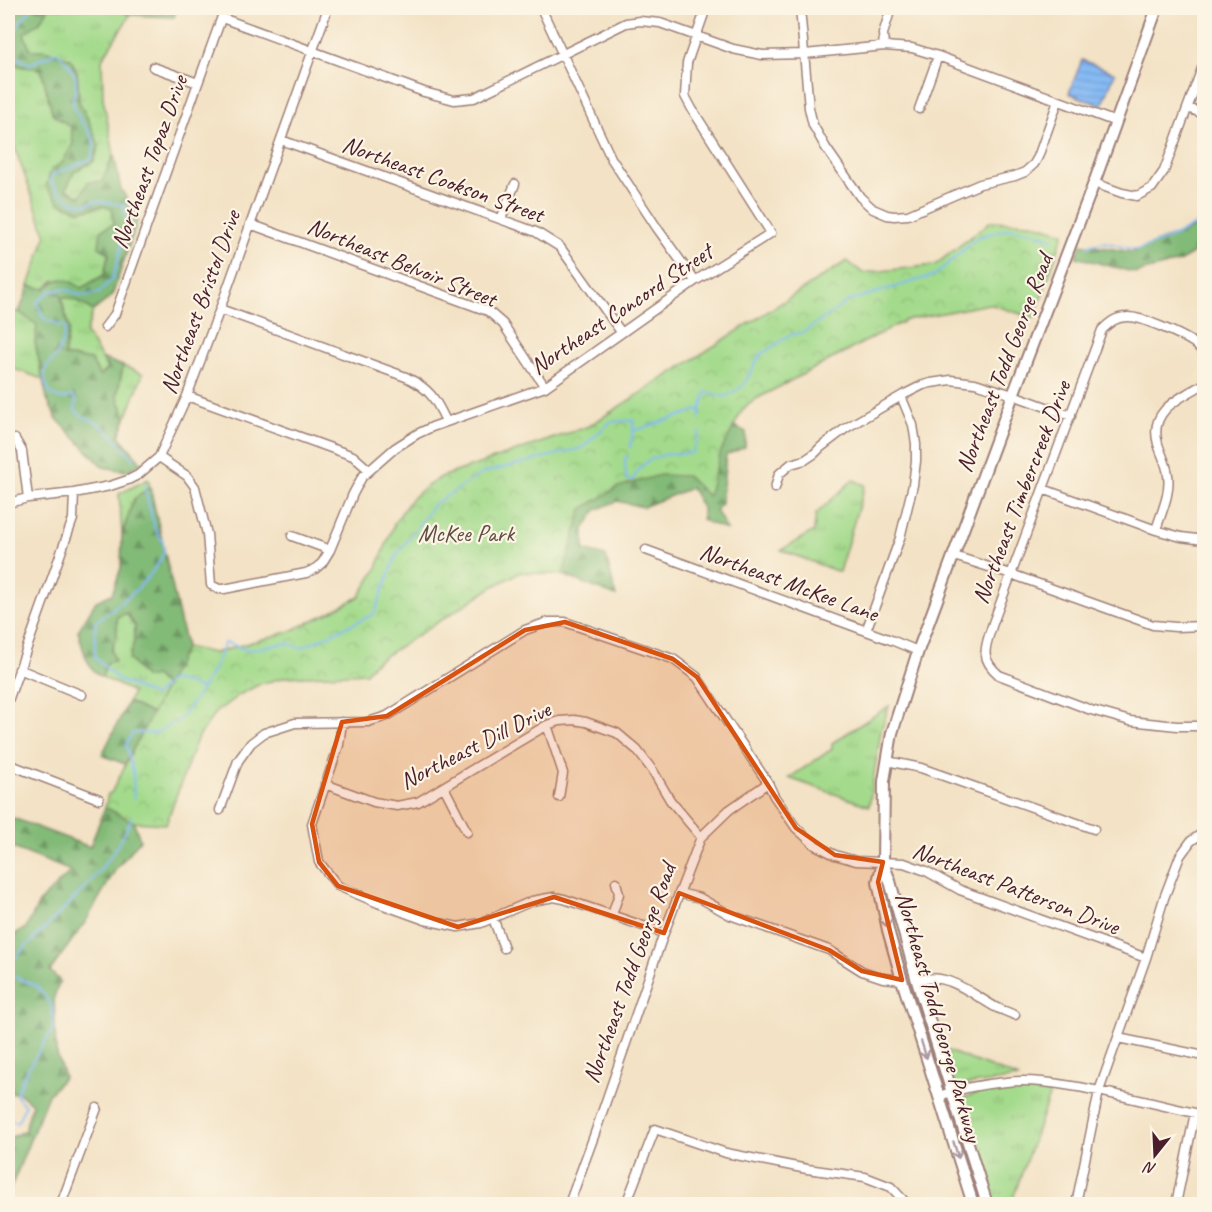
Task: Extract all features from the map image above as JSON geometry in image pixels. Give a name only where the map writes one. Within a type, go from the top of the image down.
[{"type":"main road","name":"Northeast Todd George Road","points":[[892,733],[918,651],[1094,183],[1157,8]]},
{"type":"main road","name":"Northeast Todd George Parkway","points":[[892,733],[884,781],[883,861],[878,882],[902,980],[973,1204]]},
{"type":"main road","points":[[883,861],[917,981],[987,1204]]},
{"type":"street","name":"Northeast Topaz Drive","points":[[105,327],[115,314],[225,8]]},
{"type":"street","name":"Northeast Bristol Drive","points":[[8,503],[110,486],[138,475],[159,457],[187,396],[220,309],[328,8]]},
{"type":"street","points":[[541,8],[611,158],[657,228],[695,280]]},
{"type":"street","points":[[696,36],[706,8]]},
{"type":"street","points":[[800,8],[811,117],[818,134],[860,197],[873,209],[886,215],[908,215],[981,184],[1025,172],[1038,157],[1058,101]]},
{"type":"street","points":[[884,46],[883,34],[891,8]]},
{"type":"street","points":[[222,18],[424,92],[454,100],[474,98],[627,23],[640,21],[660,23],[733,49],[762,56],[884,46],[912,48],[1116,122]]},
{"type":"street","name":"Northeast Concord Street","points":[[159,457],[187,476],[195,488],[207,534],[211,585],[224,589],[306,573],[322,563],[330,550],[362,477],[395,448],[417,434],[446,421],[545,387],[695,280],[771,233],[685,96],[687,63],[696,36]]},
{"type":"street","points":[[919,110],[938,56]]},
{"type":"street","points":[[1094,183],[1137,196],[1152,188],[1164,171],[1204,63]]},
{"type":"street","points":[[153,67],[198,83]]},
{"type":"street","points":[[1188,108],[1204,114]]},
{"type":"street","name":"Northeast Cookson Street","points":[[281,140],[536,232],[560,247],[621,332]]},
{"type":"street","points":[[501,219],[515,184]]},
{"type":"street","name":"Northeast Belvoir Street","points":[[250,224],[488,311],[503,324],[545,387]]},
{"type":"street","points":[[220,309],[406,377],[422,385],[432,396],[446,421]]},
{"type":"street","name":"Northeast Timbercreek Drive","points":[[1204,353],[1190,341],[1137,318],[1115,319],[1102,330],[985,648],[985,658],[990,668],[999,675],[1090,710],[1130,721],[1177,726],[1204,726]]},
{"type":"street","points":[[775,488],[779,474],[791,464],[806,460],[846,428],[902,396],[923,386],[942,381],[975,382],[1071,416]]},
{"type":"street","points":[[1156,530],[1168,491],[1169,477],[1155,431],[1160,415],[1168,404],[1204,384]]},
{"type":"street","points":[[187,396],[353,456],[369,470]]},
{"type":"street","points":[[866,631],[900,538],[913,485],[916,444],[913,425],[902,396]]},
{"type":"street","points":[[15,439],[22,451],[28,498]]},
{"type":"street","points":[[1043,489],[1156,530],[1204,540]]},
{"type":"street","points":[[8,701],[73,519],[74,493]]},
{"type":"street","points":[[292,536],[330,550]]},
{"type":"street","name":"Northeast McKee Lane","points":[[646,550],[918,651]]},
{"type":"street","points":[[954,556],[1153,625],[1204,626]]},
{"type":"street","name":"Northeast Patterson Drive","points":[[220,810],[238,761],[250,743],[264,734],[295,723],[368,722],[387,716],[525,630],[548,622],[565,622],[673,658],[697,677],[796,828],[815,845],[835,855],[856,861],[904,863],[926,871],[960,890],[1146,958]]},
{"type":"street","points":[[19,669],[82,695]]},
{"type":"street","name":"Northeast Dill Drive","points":[[325,784],[374,802],[397,806],[418,802],[547,725],[574,720],[616,733],[637,750],[670,800],[701,837]]},
{"type":"street","points":[[342,722],[339,745],[312,824],[319,862],[338,886],[425,920],[458,927],[481,923],[532,901],[554,897],[664,933]]},
{"type":"street","points":[[547,725],[563,772],[559,796]]},
{"type":"street","points":[[887,761],[921,768],[1094,829]]},
{"type":"street","points":[[8,764],[99,798]]},
{"type":"street","name":"Northeast Todd George Road","points":[[569,1204],[664,933],[701,837],[729,810],[768,783]]},
{"type":"street","points":[[444,787],[467,832]]},
{"type":"street","points":[[1076,1204],[1099,1091],[1146,958],[1164,898],[1180,856],[1191,841],[1204,832]]},
{"type":"street","points":[[612,915],[619,894],[616,882]]},
{"type":"street","points":[[679,892],[700,898],[730,915],[829,950],[862,971],[883,978],[902,980]]},
{"type":"street","points":[[493,918],[504,948]]},
{"type":"street","points":[[917,981],[933,978],[951,982],[1015,1015]]},
{"type":"street","points":[[1118,1038],[1204,1056]]},
{"type":"street","points":[[939,1096],[952,1091],[1008,1081],[1030,1081],[1057,1083],[1099,1091],[1204,1115]]},
{"type":"street","points":[[62,1204],[97,1108]]},
{"type":"street","points":[[1176,1204],[1195,1113]]},
{"type":"street","points":[[626,1204],[655,1130],[726,1153],[807,1169],[865,1177],[891,1187],[907,1204]]},
{"type":"highlighted area","points":[[565,622],[673,659],[697,677],[796,828],[835,855],[883,862],[878,882],[902,980],[862,971],[829,950],[679,893],[664,933],[554,897],[458,927],[338,886],[319,862],[312,824],[342,722],[387,716],[525,630]]},
{"type":"green space","points":[[8,8],[49,8],[39,23],[24,33],[30,50],[44,50],[71,59],[77,71],[79,102],[99,146],[94,161],[74,172],[66,189],[80,197],[88,182],[102,181],[114,155],[121,190],[139,216],[112,296],[93,311],[78,301],[61,297],[69,329],[64,356],[91,360],[100,376],[107,369],[102,358],[123,366],[117,396],[126,418],[119,436],[142,463],[126,471],[103,467],[56,418],[47,399],[35,342],[37,325],[19,312],[29,286],[45,289],[55,281],[63,279],[82,288],[104,275],[109,253],[99,247],[101,230],[114,224],[112,209],[103,206],[80,211],[60,203],[46,186],[51,170],[63,162],[73,144],[71,127],[53,115],[41,69],[19,66],[8,57]]},
{"type":"green space","points":[[49,8],[114,8],[130,15],[102,59],[103,98],[114,155],[102,181],[80,197],[66,189],[74,172],[94,161],[89,121],[79,102],[77,71],[30,51],[23,33],[39,23]]},
{"type":"green space","points":[[114,8],[177,8],[174,17],[130,15]]},
{"type":"green space","points":[[8,57],[19,66],[41,69],[53,115],[71,127],[73,144],[63,162],[51,170],[80,211],[103,206],[113,209],[114,224],[104,275],[82,288],[54,280],[45,289],[29,286],[46,236],[8,128]]},
{"type":"green space","name":"McKee Park","points":[[991,221],[1032,223],[1064,233],[1034,318],[989,304],[906,320],[756,399],[743,409],[721,451],[708,496],[687,476],[660,475],[618,487],[582,509],[563,575],[521,572],[494,586],[374,663],[366,673],[286,677],[260,684],[239,695],[215,713],[197,739],[166,824],[134,822],[105,807],[108,794],[111,793],[186,647],[214,653],[291,631],[359,597],[376,570],[395,522],[411,499],[427,486],[441,477],[589,426],[847,261],[863,273],[935,265]]},
{"type":"green space","points":[[1204,224],[1204,247],[1179,262],[1136,273],[1076,257],[1081,244],[1132,252]]},
{"type":"green space","points":[[61,296],[78,301],[93,311],[86,333],[107,369],[100,377],[64,356],[69,329]]},
{"type":"green space","points":[[8,311],[19,312],[38,325],[35,342],[43,379],[8,367]]},
{"type":"green space","points":[[123,366],[143,374],[126,418],[117,396]]},
{"type":"green space","points":[[723,425],[734,426],[746,432],[745,447],[726,455],[721,505],[716,510],[727,530],[702,520],[702,508],[691,488],[643,507],[617,501],[596,510],[584,529],[584,550],[606,556],[616,596],[563,575],[522,572],[525,513]]},
{"type":"green space","points":[[148,479],[150,487],[134,499],[122,534],[119,494]]},
{"type":"green space","points":[[853,480],[865,485],[839,572],[781,550],[814,531],[816,514]]},
{"type":"green space","points":[[150,487],[186,647],[166,687],[155,676],[145,678],[129,659],[134,642],[135,626],[127,613],[117,617],[117,635],[111,650],[115,661],[107,663],[102,677],[92,669],[78,631],[96,601],[112,594],[121,568],[122,534],[134,499]]},
{"type":"green space","points":[[126,613],[135,626],[130,660],[155,676],[166,687],[152,714],[128,702],[133,692],[102,677],[117,635],[117,617]]},
{"type":"green space","points":[[128,702],[152,714],[125,764],[102,755]]},
{"type":"green space","points":[[889,706],[881,731],[869,806],[789,778],[832,749],[832,743]]},
{"type":"green space","points":[[105,807],[134,822],[140,840],[116,869],[86,921],[50,971],[60,981],[54,997],[56,1051],[64,1077],[48,1095],[8,1192],[8,1139],[25,1130],[32,1104],[18,1092],[8,1094],[8,938],[26,928],[40,901],[71,871],[8,846],[8,816],[90,847]]},
{"type":"green space","points":[[940,1048],[1019,1078],[956,1086],[951,1082]]},
{"type":"green space","points":[[1018,1089],[1050,1093],[1011,1204],[988,1204],[959,1103],[969,1095],[977,1093]]},
{"type":"water","points":[[1082,60],[1115,73],[1102,106],[1069,93]]},
{"type":"waterway","points":[[32,8],[15,31],[13,50],[19,59],[30,64],[56,52],[59,54],[72,70],[76,86],[74,107],[93,138],[94,144],[91,159],[52,175],[51,182],[62,195],[75,203],[87,204],[97,201],[124,205],[127,226],[113,278],[99,293],[82,296],[66,289],[50,291],[37,302],[43,318],[66,328],[59,352],[45,370],[45,380],[54,396],[62,399],[72,396],[76,400],[77,413],[105,428],[135,460]]},
{"type":"waterway","points":[[8,24],[13,32]]},
{"type":"waterway","points":[[1087,246],[1104,242],[1137,250],[1170,238],[1204,220]]},
{"type":"waterway","points":[[134,799],[133,772],[126,744],[133,733],[156,733],[180,719],[202,689],[225,642],[247,650],[287,643],[301,648],[374,614],[396,556],[434,504],[483,473],[582,448],[610,422],[634,420],[633,431],[701,409],[706,392],[725,397],[743,386],[760,355],[790,335],[804,332],[848,301],[935,275],[978,237],[1010,228],[1054,239]]},
{"type":"waterway","points":[[700,418],[701,409]]},
{"type":"waterway","points":[[630,447],[633,432]]},
{"type":"waterway","points":[[628,455],[625,460],[626,479],[633,480],[646,462],[658,456],[692,453],[700,432]]},
{"type":"waterway","points":[[144,485],[155,529],[163,542],[164,553],[142,584],[95,622],[95,657],[117,679],[154,696],[171,680],[202,689]]},
{"type":"waterway","points":[[8,1118],[17,1123],[25,1106],[16,1095],[26,1072],[53,1029],[52,1006],[37,986],[8,974],[12,960],[89,883],[118,845],[132,817]]}]
